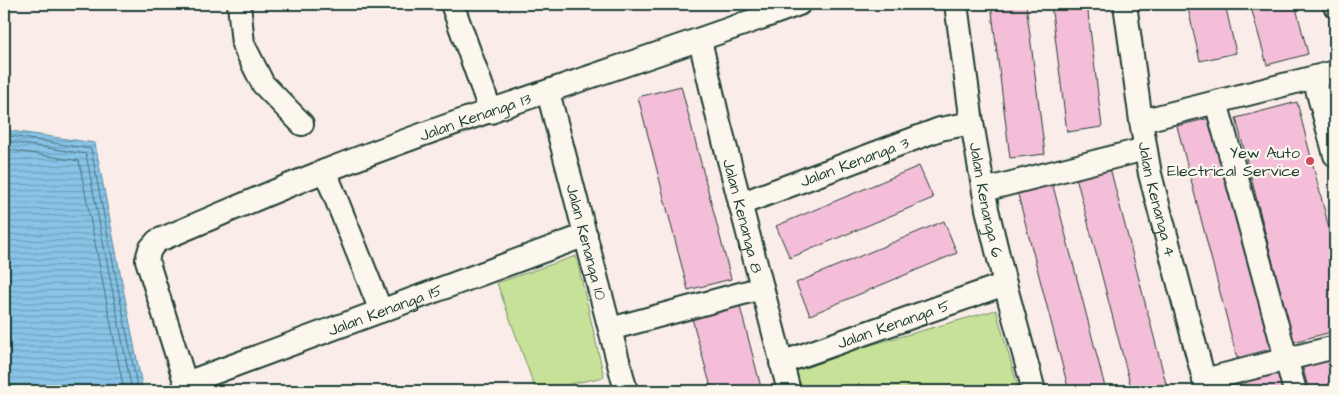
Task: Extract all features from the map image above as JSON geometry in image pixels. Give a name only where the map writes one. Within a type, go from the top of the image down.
[{"type":"street","points":[[239,4],[243,44],[263,84],[302,124]]},
{"type":"street","points":[[452,4],[491,112]]},
{"type":"street","name":"Jalan Kenanga 13","points":[[187,387],[147,260],[150,249],[157,241],[325,171],[799,4]]},
{"type":"street","name":"Jalan Kenanga 6","points":[[956,4],[972,123],[984,190],[1005,284],[1034,391]]},
{"type":"street","name":"Jalan Kenanga 4","points":[[1126,4],[1145,150],[1205,386]]},
{"type":"street","name":"Jalan Kenanga 8","points":[[700,40],[718,118],[789,391]]},
{"type":"street","points":[[1141,121],[1325,75],[1335,155]]},
{"type":"street","name":"Jalan Kenanga 10","points":[[548,92],[610,330],[622,390]]},
{"type":"street","points":[[1216,102],[1295,391]]},
{"type":"street","name":"Jalan Kenanga 3","points":[[740,204],[940,129],[972,123]]},
{"type":"street","points":[[984,190],[1145,150]]},
{"type":"street","points":[[325,171],[381,311]]},
{"type":"street","name":"Jalan Kenanga 15","points":[[187,387],[381,311],[586,235]]},
{"type":"street","name":"Jalan Kenanga 5","points":[[781,363],[1005,284]]},
{"type":"street","points":[[610,330],[762,288]]},
{"type":"street","points":[[1205,386],[1286,360],[1335,347]]},
{"type":"green space","points":[[576,256],[604,377],[536,391],[497,283]]},
{"type":"green space","points":[[996,310],[1019,391],[802,391],[795,366]]},
{"type":"water","points":[[4,130],[95,143],[143,391],[4,391]]},
{"type":"building","points":[[991,4],[1026,4],[1045,154],[1010,158]]},
{"type":"building","points":[[1051,4],[1087,4],[1102,127],[1067,132]]},
{"type":"building","points":[[1187,4],[1225,4],[1236,53],[1200,61]]},
{"type":"building","points":[[1250,4],[1295,4],[1308,54],[1267,65]]},
{"type":"building","points":[[681,86],[731,279],[688,290],[638,97]]},
{"type":"building","points":[[1297,102],[1335,252],[1335,331],[1293,342],[1236,118]]},
{"type":"building","points":[[1214,117],[1274,348],[1237,358],[1177,126]]},
{"type":"building","points":[[1109,164],[1168,391],[1132,391],[1075,173]]},
{"type":"building","points":[[919,166],[933,198],[790,258],[776,226]]},
{"type":"building","points":[[1051,178],[1106,391],[1069,391],[1016,187]]},
{"type":"building","points":[[944,221],[957,253],[810,315],[796,283]]},
{"type":"building","points":[[739,303],[762,391],[712,391],[691,315]]},
{"type":"building","points":[[1335,356],[1335,391],[1309,391],[1302,365]]},
{"type":"building","points":[[1281,370],[1286,391],[1247,391],[1244,379]]},
{"type":"place","name":"Yew Auto Electrical Service","points":[[1310,161]]}]
